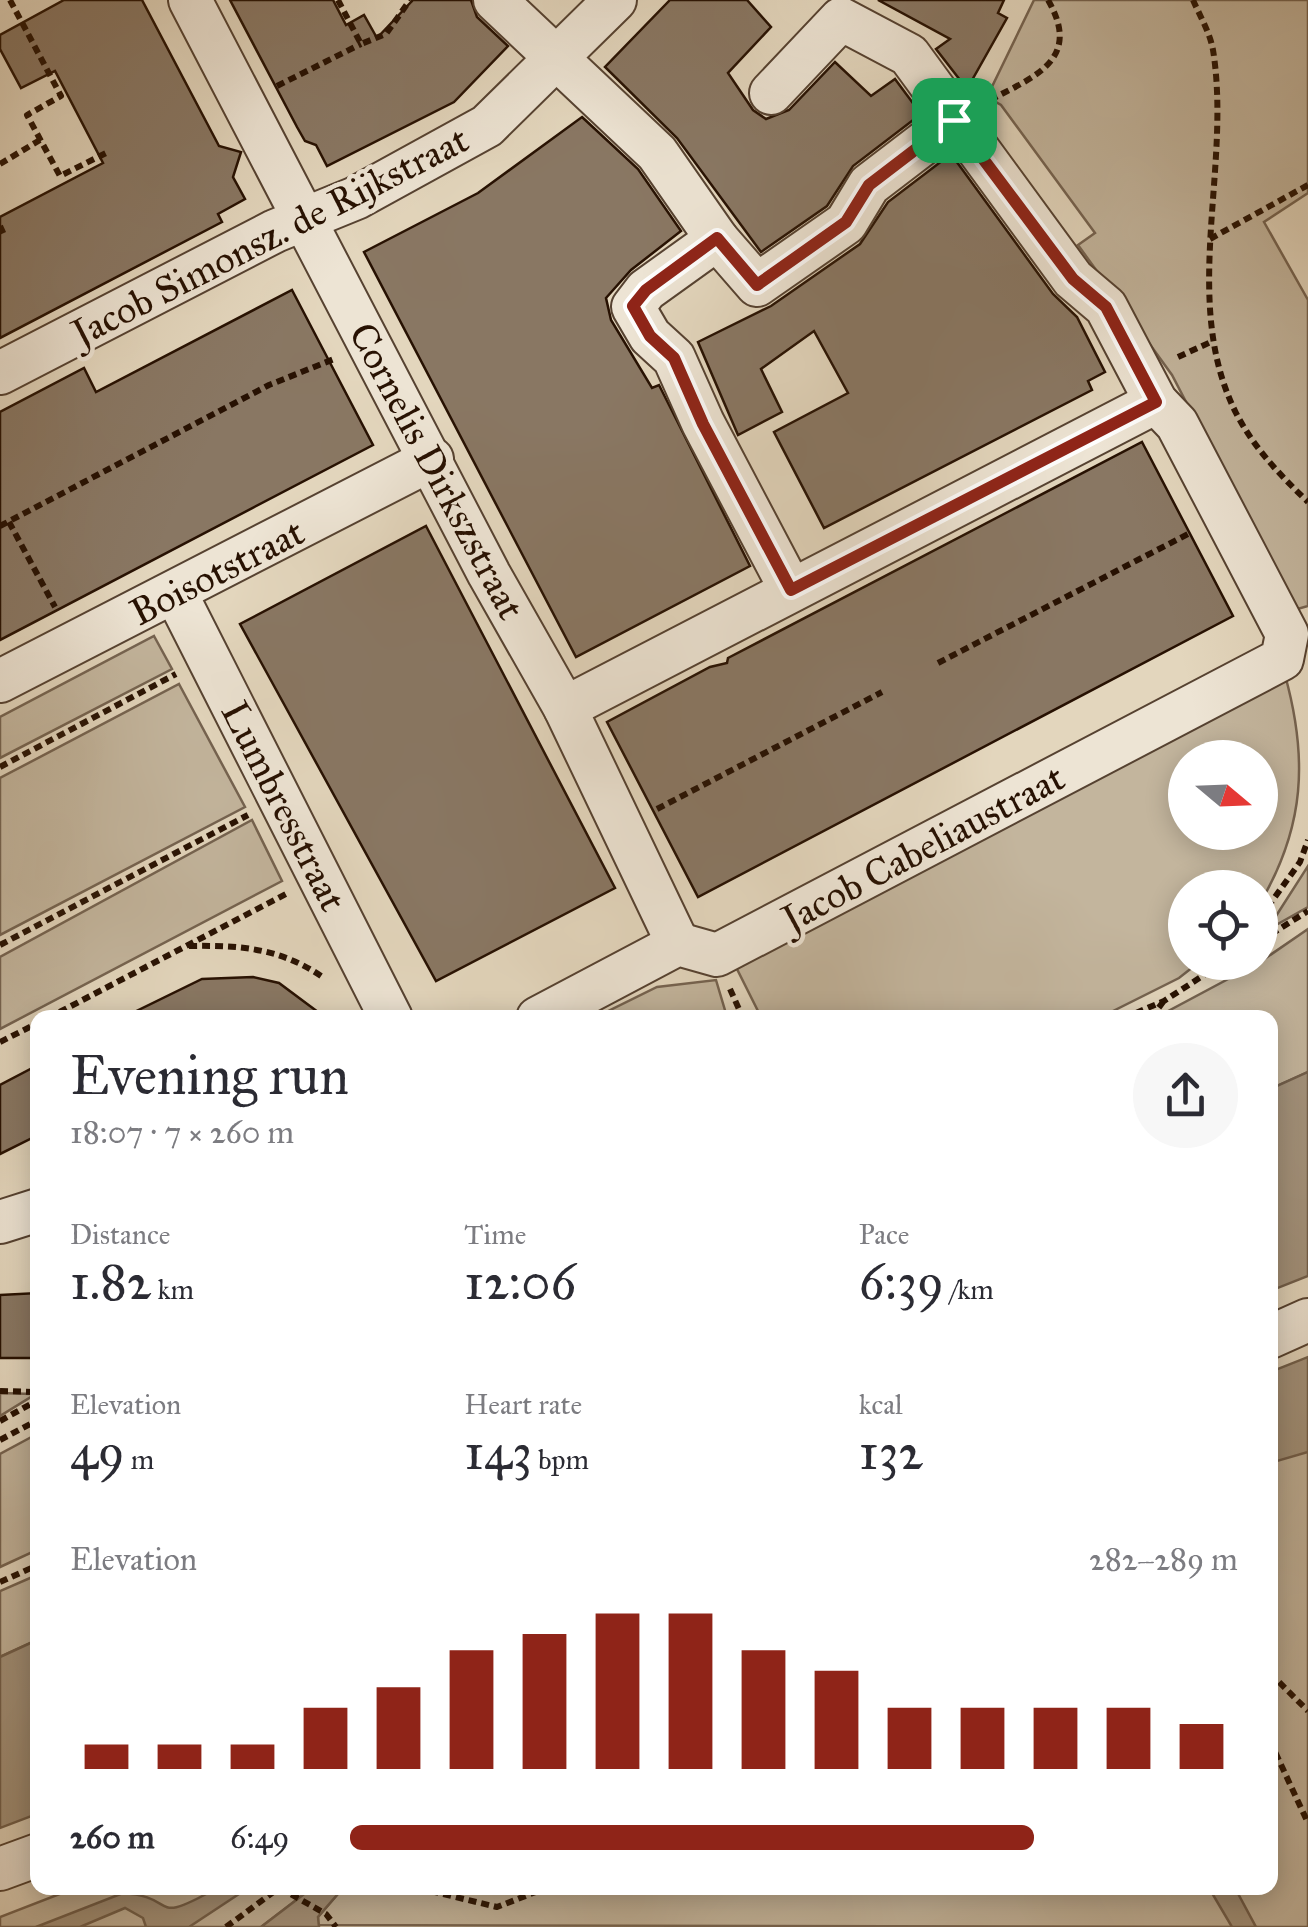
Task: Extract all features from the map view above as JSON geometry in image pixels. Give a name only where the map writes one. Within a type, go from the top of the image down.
[{"type":"street","name":"Cornelis Dirkszstraat","points":[[190,0],[489,574],[565,708],[678,944]]},
{"type":"street","points":[[494,0],[657,153],[717,238],[757,285],[846,222],[869,185],[954,120]]},
{"type":"street","name":"Jacob Simonsz. de Rijkstraat","points":[[0,374],[275,231],[356,198],[487,126],[615,0]]},
{"type":"street","points":[[771,93],[840,19],[908,55],[1073,279],[1106,307],[1156,402],[1177,424],[1224,515]]},
{"type":"street","points":[[717,238],[646,290],[633,306],[650,336],[674,358],[703,424],[791,590]]},
{"type":"street","points":[[565,708],[1156,402]]},
{"type":"street","name":"Boisotstraat","points":[[0,681],[176,594],[432,459]]},
{"type":"street","name":"Jacob Cabeliaustraat","points":[[678,944],[717,955],[1282,659],[1287,634],[1224,515]]},
{"type":"street","name":"Lumbresstraat","points":[[176,594],[387,1010]]},
{"type":"street","points":[[553,1010],[678,944]]},
{"type":"street","points":[[0,1222],[30,1213]]},
{"type":"street","points":[[1278,1333],[1308,1320]]},
{"type":"street","points":[[0,1869],[30,1857]]},
{"type":"path","points":[[10,0],[61,96],[26,115],[60,176],[106,152]]},
{"type":"path","points":[[338,0],[361,44]]},
{"type":"path","points":[[244,103],[386,34],[410,0]]},
{"type":"path","points":[[954,120],[1044,71],[1061,45],[1058,18],[1048,0]]},
{"type":"path","points":[[1193,0],[1212,46],[1219,118],[1210,240],[1213,340],[1235,412],[1269,464],[1308,502]]},
{"type":"path","points":[[0,164],[40,140]]},
{"type":"path","points":[[1210,240],[1308,185]]},
{"type":"path","points":[[0,226],[5,236]]},
{"type":"path","points":[[0,526],[269,385],[369,343]]},
{"type":"path","points":[[938,662],[1224,515]]},
{"type":"path","points":[[9,522],[74,644]]},
{"type":"path","points":[[0,768],[208,657]]},
{"type":"path","points":[[623,827],[882,692]]},
{"type":"path","points":[[0,944],[280,798]]},
{"type":"path","points":[[1278,893],[1300,862],[1308,840]]},
{"type":"path","points":[[63,1010],[320,876]]},
{"type":"path","points":[[1278,930],[1308,911]]},
{"type":"path","points":[[185,946],[234,945],[270,950],[304,964],[330,981]]},
{"type":"path","points":[[1143,1010],[1196,980]]},
{"type":"path","points":[[1157,1010],[1164,1001]]},
{"type":"path","points":[[0,1042],[30,1027]]},
{"type":"path","points":[[0,1391],[30,1392]]},
{"type":"path","points":[[0,1421],[30,1404]]},
{"type":"path","points":[[0,1440],[30,1424]]},
{"type":"path","points":[[0,1582],[30,1569]]},
{"type":"path","points":[[1278,1681],[1308,1711]]},
{"type":"path","points":[[1278,1759],[1308,1823]]},
{"type":"path","points":[[226,1927],[270,1895]]},
{"type":"path","points":[[293,1895],[326,1914],[336,1927]]},
{"type":"path","points":[[447,1895],[497,1907],[528,1895]]},
{"type":"shaded area","points":[[1034,0],[1308,0],[1308,193],[1264,222],[1308,300],[1308,606],[1294,610],[1172,375],[1078,245],[1095,233],[1001,105],[987,97]]},
{"type":"shaded area","points":[[154,636],[172,669],[0,758],[0,717]]},
{"type":"shaded area","points":[[1285,675],[1297,735],[1298,792],[1294,819],[1277,870],[1168,870],[1168,980],[1175,980],[1115,1010],[758,1010],[734,963]]},
{"type":"shaded area","points":[[179,684],[245,807],[0,935],[0,778]]},
{"type":"shaded area","points":[[252,820],[282,881],[0,1029],[0,957]]},
{"type":"shaded area","points":[[1308,866],[1308,907],[1278,924],[1278,913]]},
{"type":"shaded area","points":[[1308,929],[1308,1072],[1278,1085],[1278,1010],[1170,1010],[1226,980],[1278,980],[1278,950]]},
{"type":"shaded area","points":[[716,980],[725,1010],[610,1010],[657,987]]},
{"type":"shaded area","points":[[1308,1072],[1308,1276],[1278,1288],[1278,1085]]},
{"type":"shaded area","points":[[1308,1357],[1308,1452],[1278,1461],[1278,1369]]},
{"type":"shaded area","points":[[1308,1360],[1308,1927],[318,1925],[318,1917],[337,1895],[1278,1895],[1278,1372]]},
{"type":"shaded area","points":[[0,1393],[30,1394],[30,1397],[0,1416]]},
{"type":"shaded area","points":[[30,1438],[30,1553],[0,1567],[0,1454]]},
{"type":"shaded area","points":[[30,1578],[30,1643],[0,1657],[0,1591]]},
{"type":"shaded area","points":[[30,1643],[30,1817],[0,1828],[0,1657]]},
{"type":"shaded area","points":[[57,1895],[303,1895],[261,1927],[0,1927],[0,1917]]},
{"type":"shaded area","points":[[118,1895],[141,1896],[172,1908],[204,1895],[237,1895],[189,1927],[146,1927],[143,1918],[125,1908],[80,1927],[36,1927]]},
{"type":"shaded area","points":[[303,1895],[337,1895],[318,1917],[319,1927],[261,1927]]},
{"type":"shaded area","points":[[1213,1895],[1239,1895],[1256,1927],[1232,1927]]},
{"type":"building","points":[[64,0],[142,0],[219,146],[241,152],[233,177],[245,199],[218,214],[222,222],[0,338],[0,217],[103,163],[55,71],[21,88],[0,49],[0,35]]},
{"type":"building","points":[[230,0],[333,0],[346,25],[364,15],[377,38],[413,0],[471,0],[477,17],[508,46],[454,102],[327,166],[316,145],[305,141]]},
{"type":"building","points":[[670,0],[747,0],[771,27],[728,73],[753,110],[766,119],[789,110],[835,62],[871,96],[895,79],[921,114],[853,166],[827,206],[761,252],[677,138],[605,67]]},
{"type":"building","points":[[878,0],[1004,0],[998,13],[1007,18],[967,89],[936,49],[950,39]]},
{"type":"building","points":[[582,117],[638,169],[681,231],[631,270],[606,298],[611,320],[652,388],[659,385],[750,566],[576,657],[364,252],[478,193]]},
{"type":"building","points":[[951,154],[1053,294],[1077,317],[1105,372],[1088,381],[1092,390],[824,528],[774,432],[848,393],[814,331],[761,369],[782,412],[738,435],[698,342],[771,306],[860,244],[888,202]]},
{"type":"building","points":[[292,290],[373,445],[0,640],[0,412],[84,368],[96,392]]},
{"type":"building","points":[[1142,442],[1233,616],[698,897],[607,722],[710,667],[727,663],[728,658]]},
{"type":"building","points":[[426,526],[615,888],[436,981],[240,624]]},
{"type":"building","points":[[253,977],[279,983],[315,1010],[138,1010],[202,979]]},
{"type":"building","points":[[30,1069],[30,1139],[0,1154],[0,1085]]},
{"type":"building","points":[[30,1293],[30,1358],[0,1358],[0,1295]]},
{"type":"route","points":[[954,120],[1073,279],[1106,307],[1156,402],[791,590],[703,424],[674,358],[650,336],[633,306],[646,290],[717,238],[757,285],[846,222],[869,185],[954,120]]}]
